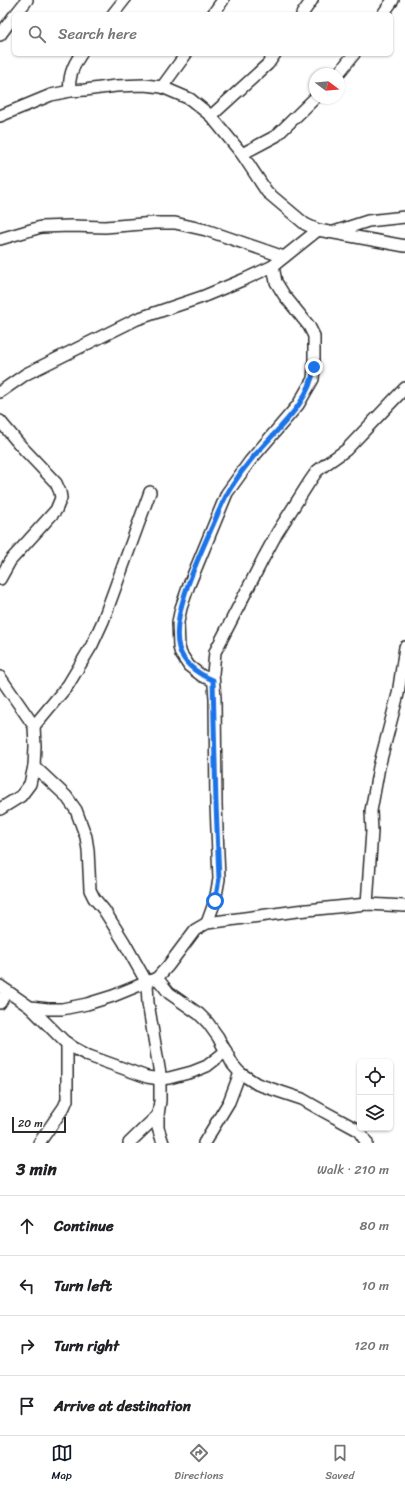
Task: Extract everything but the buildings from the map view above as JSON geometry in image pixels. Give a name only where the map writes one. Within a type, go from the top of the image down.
[{"type":"lane","points":[[18,12],[27,0]]},
{"type":"lane","points":[[115,12],[124,0]]},
{"type":"lane","points":[[215,12],[223,0]]},
{"type":"lane","points":[[303,12],[312,0]]},
{"type":"lane","points":[[384,12],[393,0]]},
{"type":"lane","points":[[0,35],[12,19]]},
{"type":"lane","points":[[70,91],[69,84],[72,71],[75,62],[80,56]]},
{"type":"lane","points":[[162,87],[185,56]]},
{"type":"lane","points":[[211,116],[268,64],[273,56]]},
{"type":"lane","points":[[343,68],[352,56]]},
{"type":"lane","points":[[0,116],[51,95],[70,91],[116,86],[144,85],[162,87],[190,99],[211,116],[242,154],[267,192],[299,219],[318,230],[405,246]]},
{"type":"lane","points":[[242,154],[276,136],[309,104]]},
{"type":"lane","points":[[332,232],[368,221],[405,217]]},
{"type":"lane","points":[[0,239],[41,227],[71,226],[106,228],[154,223],[175,223],[206,230],[284,257]]},
{"type":"lane","points":[[0,392],[26,374],[113,330],[137,319],[202,297],[273,266],[318,230]]},
{"type":"lane","points":[[213,680],[202,676],[190,666],[185,661],[179,647],[178,622],[187,591],[203,547],[227,492],[250,461],[298,404],[313,379],[314,336],[309,326],[284,295],[276,282],[273,266]]},
{"type":"lane","points":[[207,923],[215,901],[219,879],[213,680],[214,662],[218,648],[263,559],[310,481],[322,468],[346,450],[405,388]]},
{"type":"lane","points":[[0,421],[20,445],[56,483],[61,498],[56,510],[10,561],[0,579]]},
{"type":"lane","points":[[34,726],[68,685],[92,645],[103,621],[150,492]]},
{"type":"lane","points":[[367,904],[372,831],[371,811],[379,767],[403,679],[405,647]]},
{"type":"lane","points":[[0,677],[34,726],[35,746],[34,766],[30,784],[21,796],[0,809]]},
{"type":"lane","points":[[34,766],[66,796],[76,810],[87,843],[90,890],[124,942],[152,980],[199,1014],[208,1023],[233,1065],[240,1073],[257,1084],[302,1099],[358,1130],[367,1143]]},
{"type":"lane","points":[[30,1007],[62,1009],[87,1004],[152,980],[168,966],[195,930],[207,923],[297,911],[367,904],[405,906]]},
{"type":"lane","points":[[152,980],[148,1003],[160,1079],[158,1128],[163,1143]]},
{"type":"lane","points":[[0,1003],[3,988],[30,1007],[46,1025],[67,1043],[89,1056],[147,1077],[160,1079],[192,1072],[207,1066],[226,1051]]},
{"type":"lane","points":[[39,1143],[62,1112],[67,1100],[67,1043]]},
{"type":"lane","points":[[204,1143],[229,1102],[240,1073]]},
{"type":"lane","points":[[129,1143],[158,1115]]},
{"type":"route","points":[[215,901],[219,879],[213,680],[202,676],[185,661],[179,647],[178,622],[181,608],[203,547],[227,492],[250,461],[298,404],[313,379],[314,367]]}]
